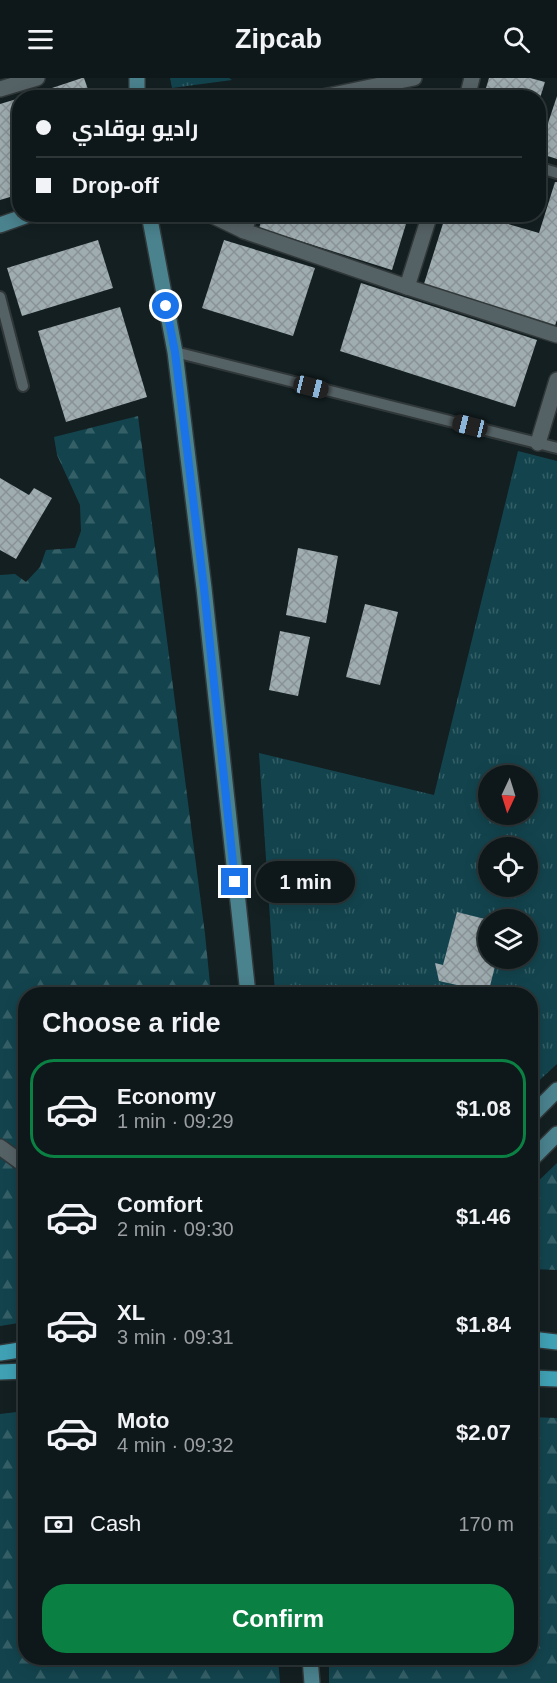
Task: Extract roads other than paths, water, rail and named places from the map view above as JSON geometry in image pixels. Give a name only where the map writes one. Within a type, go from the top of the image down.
[{"type":"main road","points":[[151,222],[175,352],[204,588],[247,987]]},
{"type":"main road","points":[[538,1109],[557,1090]]},
{"type":"main road","points":[[538,1153],[557,1134]]},
{"type":"main road","points":[[538,1340],[557,1342]]},
{"type":"main road","points":[[0,1353],[18,1350]]},
{"type":"main road","points":[[0,1372],[18,1371]]},
{"type":"main road","points":[[538,1378],[557,1379]]},
{"type":"main road","points":[[311,1665],[312,1683]]},
{"type":"street","points":[[0,89],[37,78]]},
{"type":"street","points":[[356,90],[414,78]]},
{"type":"street","points":[[225,222],[244,231],[407,287],[557,335]]},
{"type":"street","points":[[244,231],[247,222]]},
{"type":"street","points":[[407,287],[427,222]]},
{"type":"street","points":[[537,443],[557,380]]},
{"type":"street","points":[[0,1147],[18,1160]]},
{"type":"lane","points":[[0,297],[23,386]]},
{"type":"lane","points":[[175,352],[557,448]]}]
